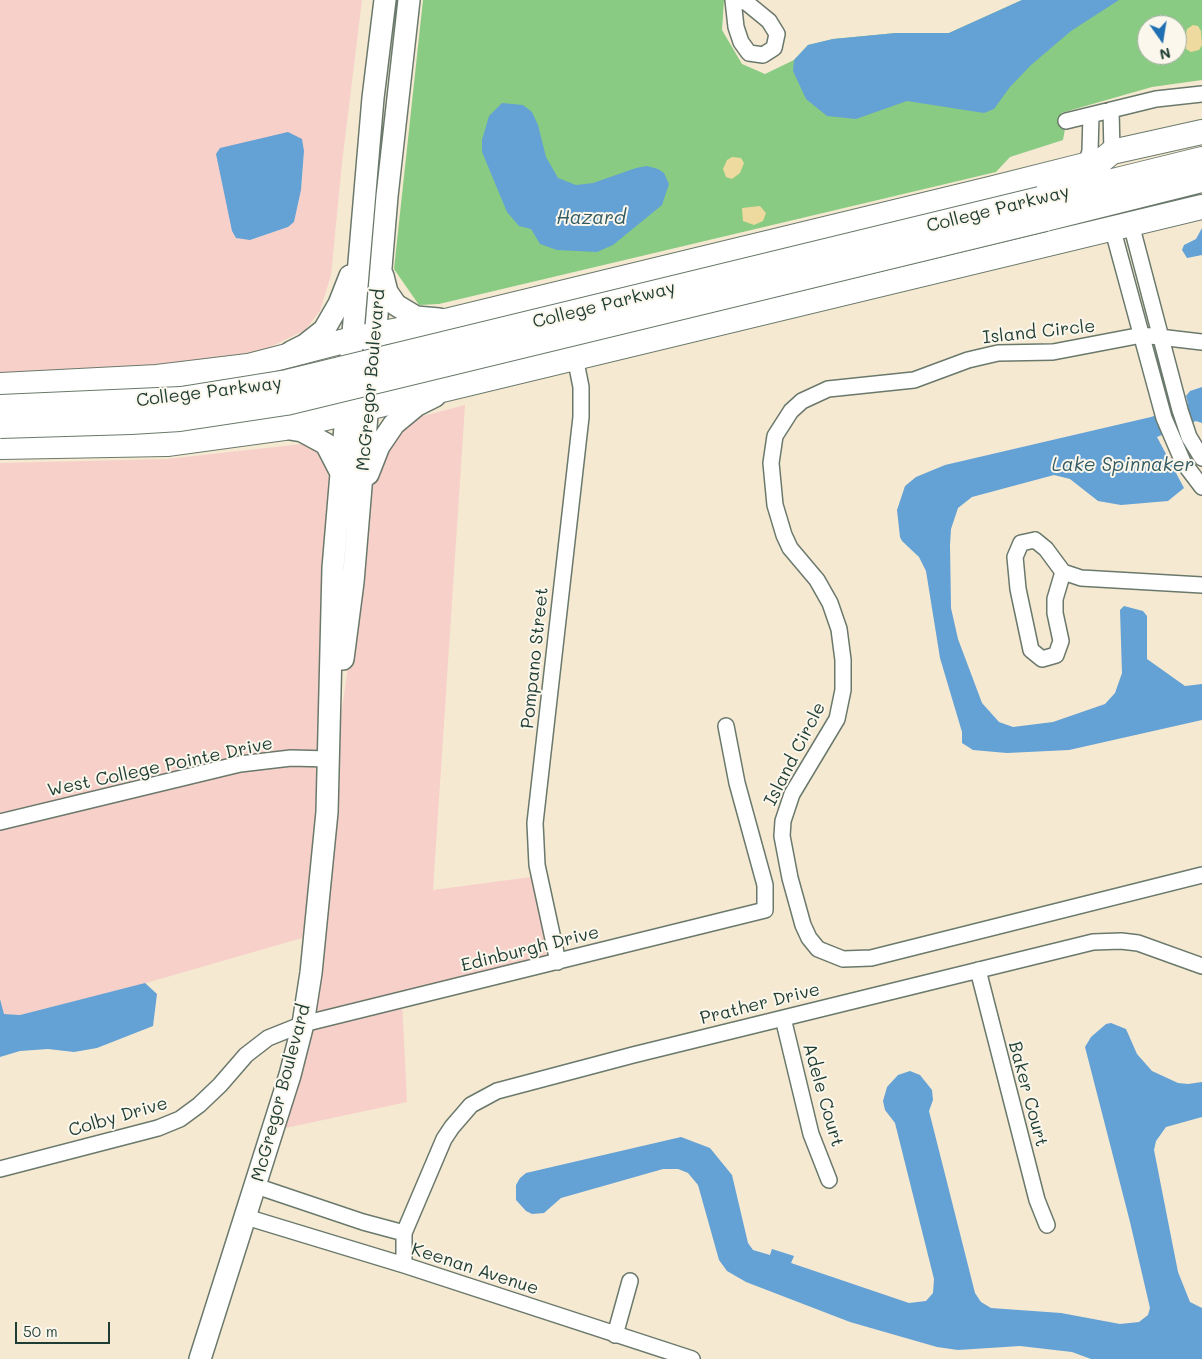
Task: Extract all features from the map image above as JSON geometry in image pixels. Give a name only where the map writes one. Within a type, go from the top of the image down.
[{"type":"main road","name":"McGregor Boulevard","points":[[352,339],[373,98],[385,0]]},
{"type":"main road","name":"McGregor Boulevard","points":[[376,334],[387,196],[409,0]]},
{"type":"main road","points":[[0,384],[157,377],[269,361],[352,339],[450,320],[770,243],[1079,167],[1101,161],[1112,152],[1202,132]]},
{"type":"main road","name":"College Parkway","points":[[0,426],[180,419],[286,403],[1043,209],[1202,159]]},
{"type":"main road","name":"College Parkway","points":[[0,407],[172,400],[287,382],[1043,209],[1202,180]]},
{"type":"main road","points":[[269,361],[325,361],[339,365],[359,382],[429,394],[730,319],[1202,207]]},
{"type":"main road","points":[[748,266],[758,251],[770,243]]},
{"type":"main road","points":[[269,361],[305,345],[324,330],[339,304],[359,248]]},
{"type":"main road","points":[[717,256],[736,259],[748,266],[755,294],[744,310],[730,319]]},
{"type":"main road","points":[[381,269],[391,299],[406,313],[422,318],[450,320]]},
{"type":"main road","points":[[755,294],[784,306]]},
{"type":"main road","points":[[450,320],[432,344],[432,359],[438,371],[449,379],[463,384]]},
{"type":"main road","points":[[274,430],[321,406],[359,382],[395,339],[422,325]]},
{"type":"main road","points":[[359,382],[376,334]]},
{"type":"main road","points":[[352,339],[359,382]]},
{"type":"main road","points":[[269,361],[268,374],[278,388],[278,411],[272,424],[274,430]]},
{"type":"main road","name":"McGregor Boulevard","points":[[200,1359],[256,1186],[303,1024],[316,930],[329,759],[333,568],[341,473],[359,382]]},
{"type":"main road","name":"McGregor Boulevard","points":[[329,759],[350,608],[360,500],[359,382]]},
{"type":"main road","points":[[360,500],[375,454],[394,424],[424,402],[463,384]]},
{"type":"main road","points":[[0,447],[167,444],[274,430],[302,430],[326,444],[341,473]]},
{"type":"street","points":[[733,0],[736,27],[741,42],[750,53],[763,55],[774,48],[777,34],[769,21],[747,3],[740,0]]},
{"type":"street","points":[[1066,121],[1156,100],[1202,94]]},
{"type":"street","points":[[1111,110],[1112,152]]},
{"type":"street","points":[[1079,167],[1088,158],[1090,151],[1091,116]]},
{"type":"street","points":[[1122,226],[1142,335],[1162,411],[1170,436],[1183,462],[1202,487]]},
{"type":"street","points":[[1122,226],[1161,338],[1178,407],[1186,430],[1202,458]]},
{"type":"street","name":"Island Circle","points":[[1202,342],[1142,335],[1052,352],[998,353],[968,360],[914,380],[828,389],[802,401],[782,422],[775,436],[771,463],[779,520],[790,548],[817,580],[830,603],[839,630],[843,660],[843,690],[837,719],[792,794],[783,821],[782,836],[790,878],[809,938],[818,949],[843,959],[857,960],[886,956],[1202,875]]},
{"type":"street","name":"Pompano Street","points":[[558,962],[537,865],[535,823],[581,417],[581,388],[575,357]]},
{"type":"street","points":[[1063,572],[1056,599],[1055,613],[1061,641],[1056,655],[1042,659],[1031,650],[1021,606],[1015,557],[1021,543],[1036,540],[1046,549],[1063,572],[1081,578],[1202,585]]},
{"type":"street","name":"Edinburgh Drive","points":[[303,1024],[765,910],[765,885],[737,783],[726,726]]},
{"type":"street","name":"West College Pointe Drive","points":[[0,822],[240,764],[290,758],[329,759]]},
{"type":"street","name":"Prather Drive","points":[[404,1265],[404,1233],[444,1139],[460,1116],[484,1097],[511,1086],[1079,945],[1106,941],[1138,944],[1202,966]]},
{"type":"street","name":"Baker Court","points":[[978,970],[1036,1200],[1047,1225]]},
{"type":"street","name":"Adele Court","points":[[783,1018],[811,1134],[829,1180]]},
{"type":"street","name":"Colby Drive","points":[[0,1169],[158,1128],[180,1119],[199,1105],[220,1085],[246,1055],[268,1038],[303,1024]]},
{"type":"street","points":[[256,1186],[363,1222],[404,1233]]},
{"type":"street","name":"Keenan Avenue","points":[[246,1217],[404,1265],[692,1359]]},
{"type":"street","points":[[615,1335],[630,1281]]},
{"type":"shaded area","points":[[0,0],[362,0],[342,163],[331,275],[320,311],[305,330],[260,352],[101,371],[0,375]],"holes":[[[304,151],[301,190],[294,222],[288,227],[250,240]]]},
{"type":"shaded area","points":[[465,405],[433,890],[531,877],[555,967],[402,1001],[407,1102],[281,1129],[359,591],[366,502],[381,457],[408,420]]},
{"type":"shaded area","points":[[311,443],[322,450],[334,473],[322,758],[309,936],[146,983],[20,1015],[4,1014],[0,999],[0,463],[167,459]]},
{"type":"green space","points":[[423,0],[724,0],[722,30],[742,64],[765,74],[794,60],[808,45],[833,39],[896,33],[949,33],[1022,0],[1202,0],[1202,80],[1152,87],[1061,113],[1065,129],[1063,140],[1010,157],[996,172],[439,304],[419,305],[394,269]]},
{"type":"sand","points":[[1193,25],[1198,26],[1201,31],[1202,45],[1199,50],[1191,52],[1187,50],[1187,29]]},
{"type":"sand","points":[[732,157],[741,158],[744,163],[740,173],[732,179],[726,177],[723,169],[727,160]]},
{"type":"sand","points":[[760,206],[766,213],[763,221],[754,225],[743,221],[742,208]]},
{"type":"water","points":[[1022,0],[1119,0],[1071,31],[1031,65],[1010,87],[994,109],[984,113],[907,101],[856,119],[827,116],[806,99],[793,71],[794,60],[808,45],[833,39],[896,33],[949,33]]},
{"type":"water","name":"Hazard","points":[[502,103],[523,105],[532,112],[538,125],[546,157],[558,178],[576,185],[593,183],[647,166],[664,173],[669,184],[662,205],[613,245],[597,252],[557,250],[540,244],[531,229],[519,226],[507,212],[482,152],[482,140],[489,116]]},
{"type":"water","points":[[288,132],[302,139],[304,151],[301,190],[294,222],[288,227],[250,240],[236,238],[232,231],[216,154],[220,148]]},
{"type":"water","points":[[1202,228],[1202,255],[1187,258],[1182,250],[1184,245],[1196,239]]},
{"type":"water","name":"Lake Spinnaker","points":[[1202,387],[1202,423],[1196,421],[1157,437],[1184,488],[1168,501],[1121,505],[1098,501],[1070,479],[1054,475],[972,497],[958,508],[951,529],[950,545],[951,608],[958,639],[982,703],[999,722],[1013,727],[1053,722],[1105,704],[1115,693],[1122,673],[1120,610],[1124,606],[1143,611],[1147,616],[1147,659],[1185,686],[1202,684],[1202,720],[1069,750],[1007,753],[973,750],[962,743],[962,732],[940,658],[926,571],[919,557],[900,537],[897,510],[905,486],[916,477],[945,465],[1151,417],[1188,404],[1186,396],[1190,391]]},
{"type":"water","points":[[145,983],[157,994],[153,1026],[97,1048],[74,1052],[48,1049],[20,1051],[0,1057],[0,999],[4,1014],[20,1015]]},
{"type":"water","points":[[1111,1023],[1126,1029],[1137,1054],[1152,1071],[1178,1083],[1202,1082],[1202,1117],[1166,1127],[1156,1141],[1154,1150],[1178,1272],[1190,1302],[1202,1308],[1202,1359],[1091,1359],[1072,1352],[1020,1346],[958,1350],[937,1347],[850,1322],[746,1282],[727,1271],[719,1260],[698,1185],[688,1173],[678,1169],[663,1169],[561,1198],[544,1213],[532,1214],[526,1211],[516,1200],[516,1185],[526,1173],[681,1137],[710,1148],[732,1175],[748,1243],[753,1250],[770,1255],[772,1249],[794,1256],[791,1263],[909,1303],[926,1301],[933,1293],[934,1279],[895,1123],[885,1110],[883,1101],[887,1087],[898,1075],[910,1071],[920,1075],[932,1090],[933,1100],[929,1111],[975,1293],[981,1302],[991,1308],[1061,1313],[1120,1324],[1139,1322],[1148,1315],[1150,1308],[1085,1047],[1091,1037],[1106,1024]]}]
